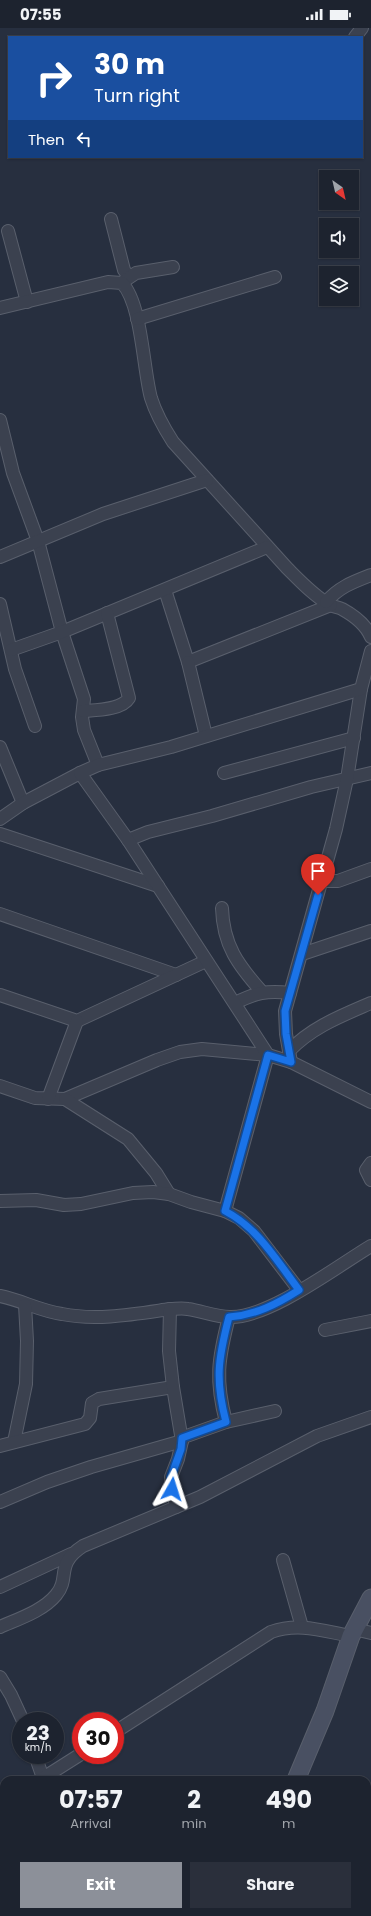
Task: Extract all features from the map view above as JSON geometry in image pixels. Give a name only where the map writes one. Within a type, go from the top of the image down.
[{"type":"main road","points":[[298,1776],[325,1711],[353,1633],[371,1598]]},
{"type":"street","points":[[356,36],[362,28]]},
{"type":"street","points":[[111,219],[124,270],[125,280],[137,319],[150,392],[161,422],[173,442],[267,547],[307,587],[328,604],[350,614],[370,632]]},
{"type":"street","points":[[8,231],[27,302]]},
{"type":"street","points":[[0,308],[108,282],[125,280],[145,271],[173,267]]},
{"type":"street","points":[[137,319],[275,277]]},
{"type":"street","points":[[0,420],[13,473],[38,541],[62,632],[84,699],[82,717],[84,730],[98,764]]},
{"type":"street","points":[[0,557],[103,514],[207,480]]},
{"type":"street","points":[[11,650],[62,632],[267,547]]},
{"type":"street","points":[[188,662],[328,604],[336,591],[348,584],[371,575]]},
{"type":"street","points":[[165,590],[188,662],[206,736]]},
{"type":"street","points":[[0,604],[11,650],[35,726]]},
{"type":"street","points":[[83,711],[124,704],[129,698],[107,613]]},
{"type":"street","points":[[290,1056],[286,1034],[285,1011],[322,881],[347,779],[371,652]]},
{"type":"street","points":[[0,819],[23,803],[98,764],[171,747],[365,683]]},
{"type":"street","points":[[224,773],[354,738]]},
{"type":"street","points":[[0,748],[5,776],[23,803]]},
{"type":"street","points":[[80,773],[128,840],[268,1055],[225,1211]]},
{"type":"street","points":[[128,840],[148,832],[212,816],[311,787],[371,773]]},
{"type":"street","points":[[0,834],[158,886]]},
{"type":"street","points":[[322,881],[338,881],[371,869]]},
{"type":"street","points":[[222,908],[226,940],[235,958],[262,992]]},
{"type":"street","points":[[0,914],[176,975]]},
{"type":"street","points":[[302,954],[371,931]]},
{"type":"street","points":[[0,996],[77,1021],[206,961]]},
{"type":"street","points":[[235,1003],[262,992],[274,991],[290,993]]},
{"type":"street","points":[[290,1056],[300,1039],[315,1029],[371,1003]]},
{"type":"street","points":[[48,1099],[77,1021]]},
{"type":"street","points":[[0,1086],[35,1098],[64,1099],[180,1052],[202,1049],[290,1056],[371,1102]]},
{"type":"street","points":[[64,1099],[128,1139],[156,1173],[169,1194]]},
{"type":"street","points":[[371,1163],[366,1170],[371,1180]]},
{"type":"street","points":[[0,1201],[36,1200],[64,1205],[81,1204],[133,1193],[154,1192],[169,1194],[191,1202],[225,1211],[239,1218],[254,1231],[299,1290]]},
{"type":"street","points":[[0,1296],[63,1315],[97,1316],[134,1314],[187,1308],[229,1317],[244,1316],[261,1311],[299,1290],[371,1246]]},
{"type":"street","points":[[14,1442],[26,1384],[27,1341],[25,1304]]},
{"type":"street","points":[[170,1309],[169,1351],[173,1387],[182,1440],[178,1459],[171,1477],[176,1507]]},
{"type":"street","points":[[226,1422],[220,1399],[218,1375],[220,1352],[229,1317]]},
{"type":"street","points":[[325,1330],[371,1321]]},
{"type":"street","points":[[0,1446],[85,1424],[90,1418],[92,1403],[98,1399],[173,1387]]},
{"type":"street","points":[[0,1502],[47,1482],[91,1467],[182,1440],[226,1422],[275,1411]]},
{"type":"street","points":[[0,1587],[100,1539],[156,1516],[235,1480],[317,1436],[371,1417]]},
{"type":"street","points":[[0,1627],[46,1604],[57,1594],[65,1565],[71,1554]]},
{"type":"street","points":[[283,1560],[302,1627]]},
{"type":"street","points":[[124,1726],[271,1632],[286,1627],[302,1627],[353,1633],[371,1633]]},
{"type":"street","points":[[0,1677],[12,1695],[19,1712]]},
{"type":"street","points":[[47,1776],[72,1760]]},
{"type":"street","points":[[38,1764],[41,1776]]},
{"type":"route","points":[[172,1489],[171,1477],[181,1449],[182,1438],[226,1422],[220,1399],[218,1375],[220,1352],[229,1317],[244,1316],[261,1311],[299,1290],[254,1231],[239,1218],[225,1211],[268,1055],[291,1062],[286,1034],[285,1011],[318,895]]}]
